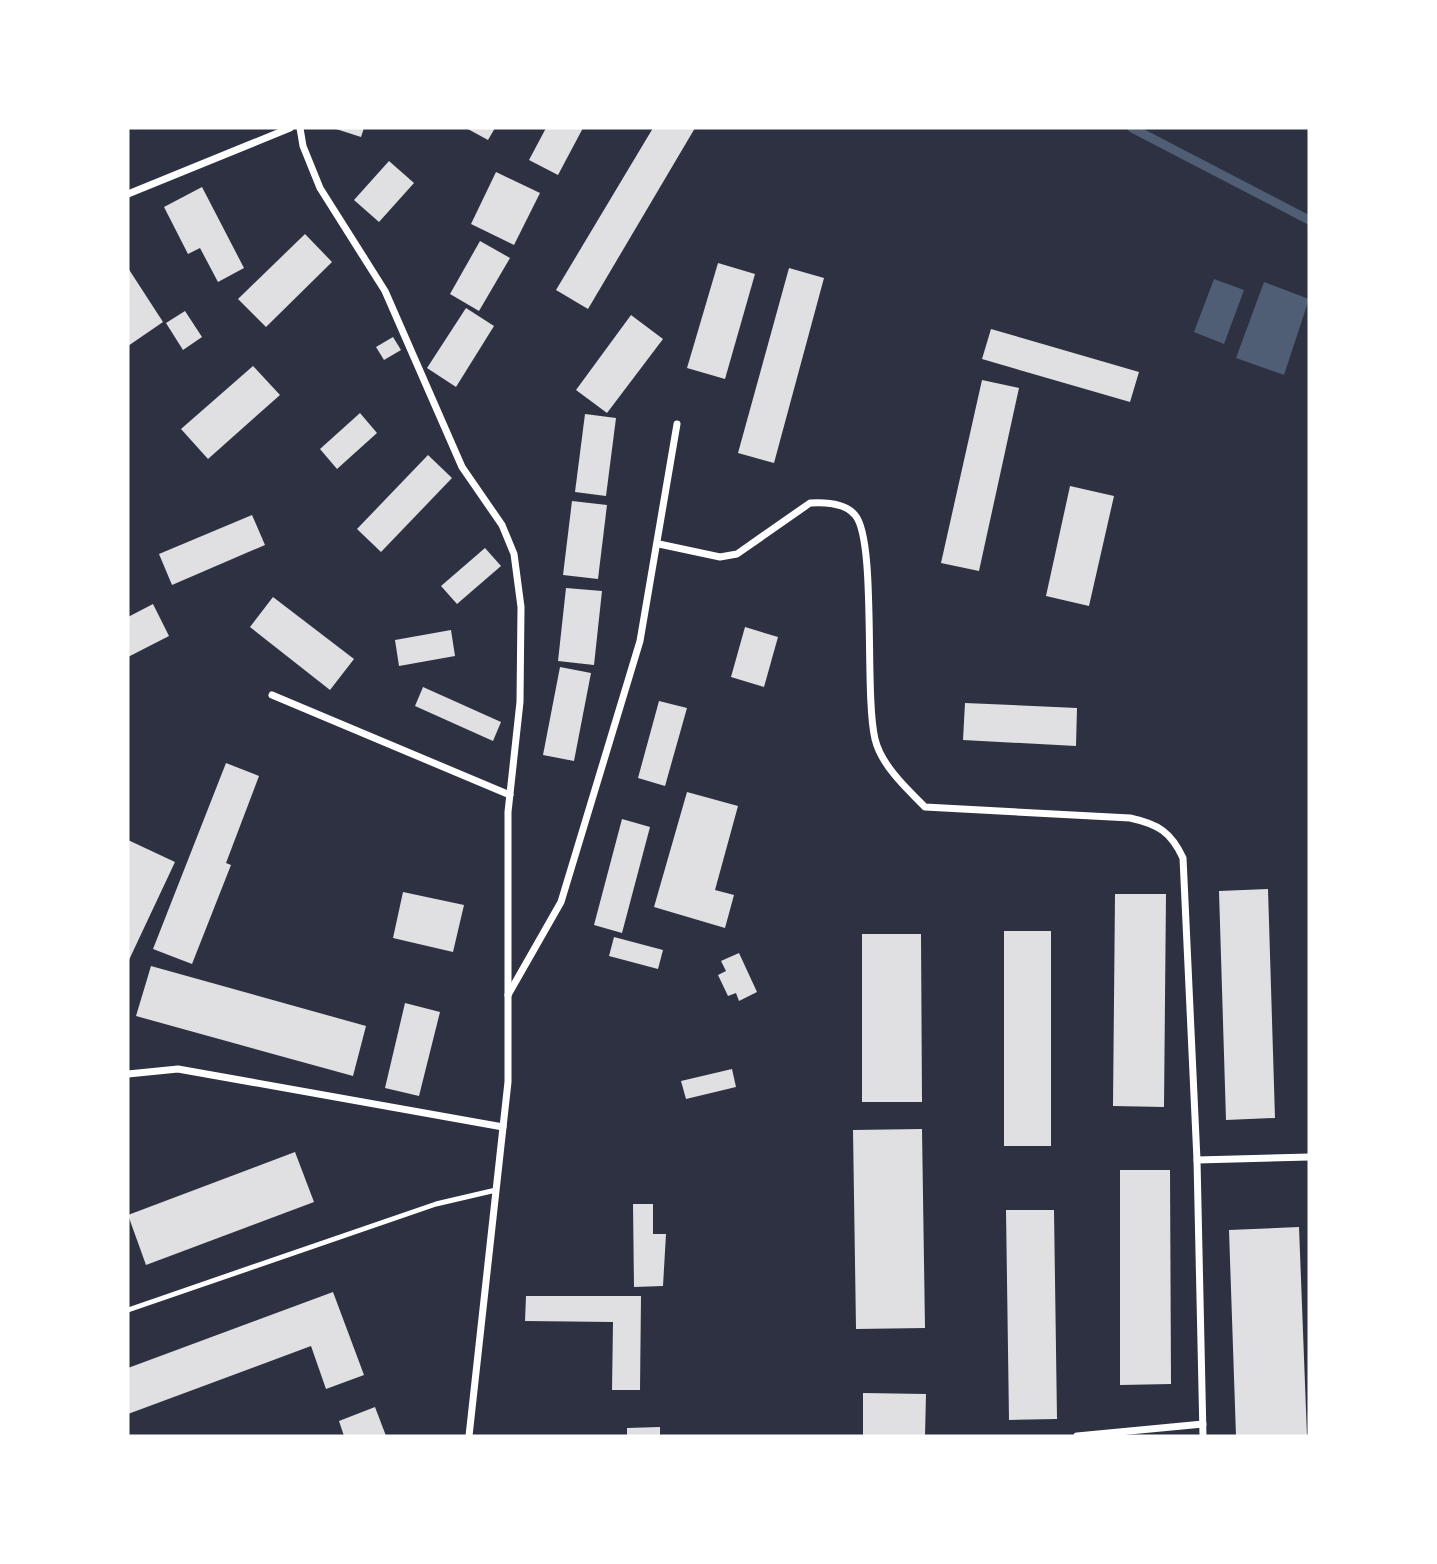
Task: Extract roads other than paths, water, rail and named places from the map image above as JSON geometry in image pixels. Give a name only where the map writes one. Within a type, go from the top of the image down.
[{"type":"street","points":[[128,194],[290,128]]},
{"type":"street","points":[[300,128],[303,146],[320,188],[385,291],[462,467],[502,525],[514,554],[521,607],[520,689],[510,795],[508,1082],[469,1436]]},
{"type":"street","points":[[508,995],[561,902],[640,641],[659,544],[677,424]]},
{"type":"street","points":[[659,544],[720,556],[737,554],[810,503],[825,502],[854,514],[863,530],[867,571],[868,682],[875,741],[899,781],[925,807],[1130,818],[1155,823],[1174,838],[1183,858],[1197,1160],[1203,1436]]},
{"type":"street","points":[[272,695],[510,795]]},
{"type":"street","points":[[128,1073],[178,1069],[503,1127]]},
{"type":"street","points":[[1197,1160],[1309,1157]]},
{"type":"street","points":[[1077,1436],[1203,1424]]},
{"type":"lane","points":[[128,1310],[436,1204],[496,1190]]},
{"type":"water","points":[[1214,279],[1244,290],[1224,344],[1194,332]]},
{"type":"water","points":[[1264,282],[1309,299],[1284,375],[1236,358]]},
{"type":"waterway","points":[[1132,128],[1309,220]]}]
